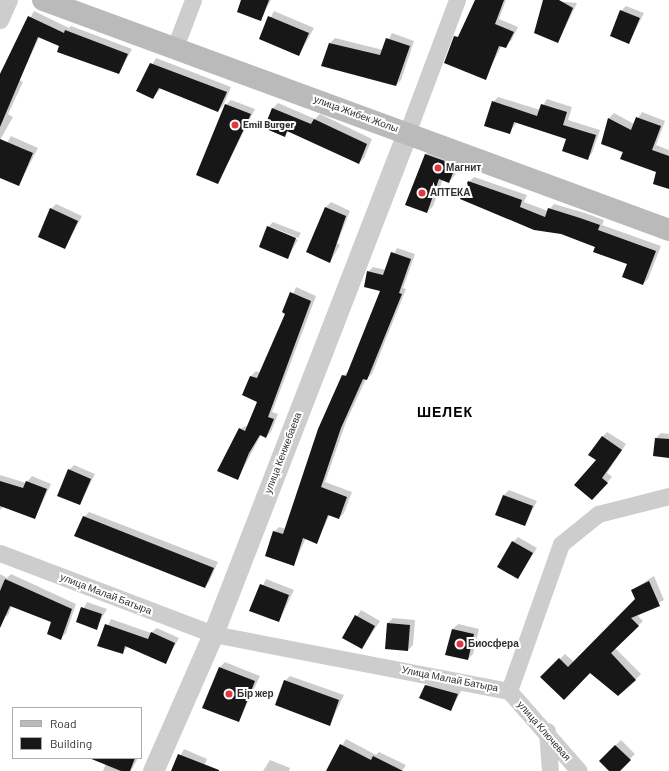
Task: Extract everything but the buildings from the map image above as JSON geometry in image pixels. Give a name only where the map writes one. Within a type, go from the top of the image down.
[{"type":"main road","name":"улица Жибек Жолы","points":[[43,0],[175,47],[669,230]]},
{"type":"street","points":[[0,20],[9,0]]},
{"type":"street","points":[[175,47],[193,0]]},
{"type":"street","points":[[407,133],[456,0]]},
{"type":"street","name":"улица Кенжебаева","points":[[153,771],[213,634],[407,133]]},
{"type":"street","name":"Улица Малай Батыра","points":[[213,634],[509,691],[561,544],[598,514],[669,496]]},
{"type":"street","name":"улица Малай Батыра","points":[[0,553],[213,634]]},
{"type":"street","name":"улица Ключевая","points":[[509,691],[547,731],[579,771]]},
{"type":"street","points":[[547,731],[550,771]]},
{"type":"place","name":"Emil Burger","points":[[235,125]]},
{"type":"place","name":"Магнит","points":[[438,168]]},
{"type":"place","name":"АПТЕКА","points":[[422,193]]},
{"type":"place","name":"Биосфера","points":[[460,644]]},
{"type":"place","name":"Бір жер","points":[[229,694]]},
{"type":"district","name":"ШЕЛЕК","points":[[445,412]]}]
